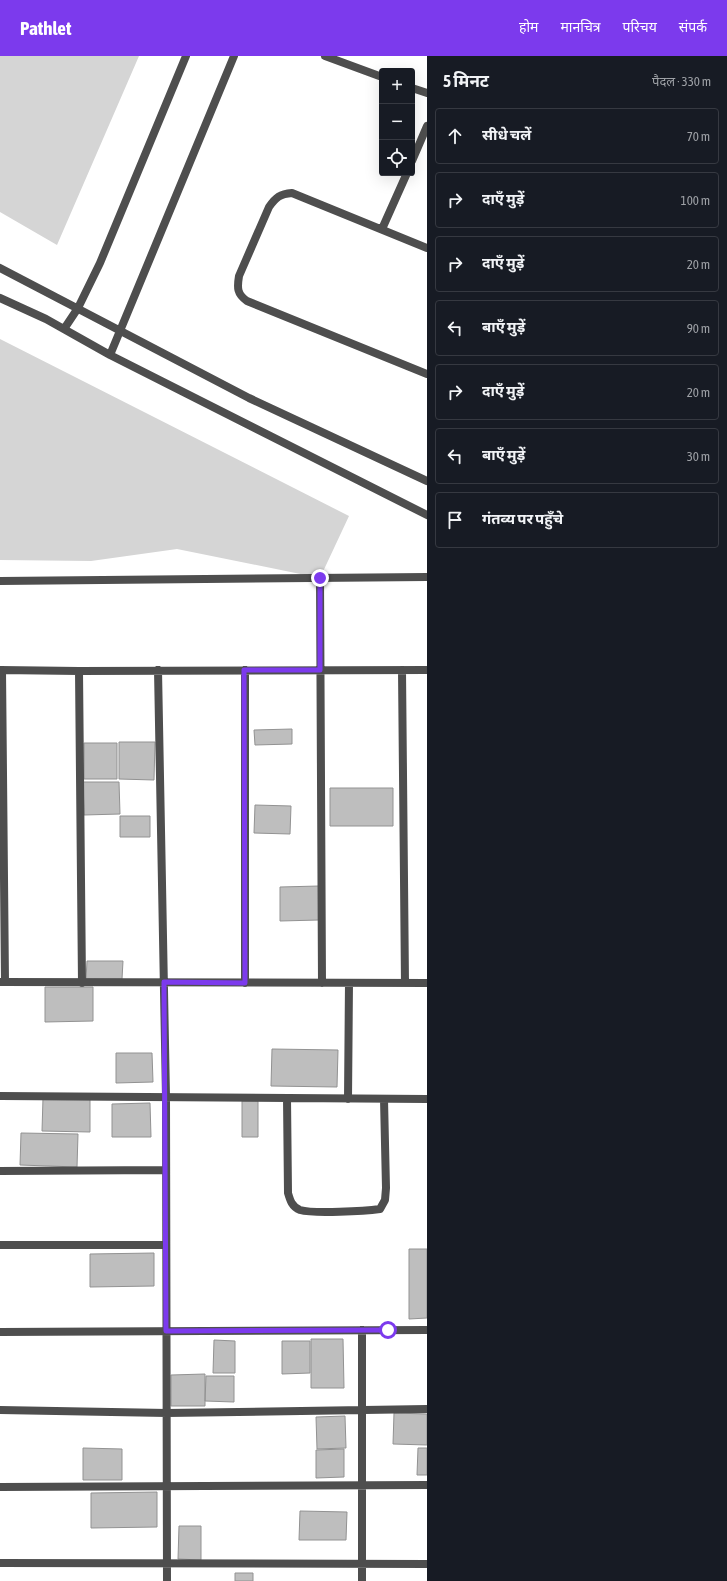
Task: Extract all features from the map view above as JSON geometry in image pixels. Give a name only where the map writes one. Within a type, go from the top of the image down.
[{"type":"street","points":[[64,329],[78,308],[100,263],[186,56]]},
{"type":"street","points":[[110,355],[119,330],[234,56]]},
{"type":"street","points":[[331,57],[379,76]]},
{"type":"street","points":[[415,89],[427,93]]},
{"type":"street","points":[[415,154],[427,126]]},
{"type":"street","points":[[382,229],[406,176]]},
{"type":"street","points":[[427,248],[292,193],[283,194],[276,197],[269,207],[239,276],[237,288],[240,296],[247,301],[427,374]]},
{"type":"street","points":[[0,268],[249,398],[427,481]]},
{"type":"street","points":[[0,298],[64,329],[110,355],[427,515]]},
{"type":"street","points":[[0,580],[427,577]]},
{"type":"street","points":[[320,578],[322,983]]},
{"type":"street","points":[[427,670],[1,670],[3,982],[427,983]]},
{"type":"street","points":[[158,670],[166,1097],[167,1581]]},
{"type":"street","points":[[244,670],[245,983]]},
{"type":"street","points":[[402,670],[405,983]]},
{"type":"street","points":[[79,671],[82,983]]},
{"type":"street","points":[[348,1099],[349,983]]},
{"type":"street","points":[[0,1096],[427,1099]]},
{"type":"street","points":[[287,1098],[288,1193],[291,1204],[299,1210],[311,1211],[380,1209],[385,1200],[386,1188],[384,1099]]},
{"type":"street","points":[[0,1171],[166,1170]]},
{"type":"street","points":[[0,1245],[166,1245]]},
{"type":"street","points":[[362,1330],[362,1581]]},
{"type":"street","points":[[0,1332],[427,1330]]},
{"type":"street","points":[[0,1410],[167,1413],[427,1409]]},
{"type":"street","points":[[0,1488],[427,1485]]},
{"type":"street","points":[[0,1563],[427,1564]]},
{"type":"shaded area","points":[[0,56],[139,56],[57,245],[0,212]]},
{"type":"shaded area","points":[[0,339],[349,516],[320,578],[177,549],[91,561],[0,560]]},
{"type":"building","points":[[292,729],[292,744],[255,745],[254,730]]},
{"type":"building","points":[[119,742],[155,742],[154,780],[119,779]]},
{"type":"building","points":[[84,743],[117,743],[117,779],[84,779]]},
{"type":"building","points":[[83,782],[119,782],[120,814],[84,815]]},
{"type":"building","points":[[330,788],[393,788],[393,826],[330,826]]},
{"type":"building","points":[[255,805],[291,806],[290,834],[254,833]]},
{"type":"building","points":[[120,816],[150,816],[150,837],[120,837]]},
{"type":"building","points":[[319,886],[319,920],[280,921],[280,887]]},
{"type":"building","points":[[87,961],[123,961],[122,979],[86,979]]},
{"type":"building","points":[[45,987],[93,987],[93,1021],[45,1022]]},
{"type":"building","points":[[272,1049],[338,1050],[337,1087],[271,1086]]},
{"type":"building","points":[[116,1053],[152,1053],[153,1082],[116,1083]]},
{"type":"building","points":[[43,1098],[90,1099],[90,1132],[42,1131]]},
{"type":"building","points":[[242,1101],[258,1101],[258,1137],[242,1137]]},
{"type":"building","points":[[150,1103],[151,1137],[112,1137],[112,1104]]},
{"type":"building","points":[[21,1133],[78,1134],[77,1167],[20,1165]]},
{"type":"building","points":[[409,1249],[427,1249],[427,1318],[409,1319]]},
{"type":"building","points":[[154,1253],[154,1286],[90,1287],[90,1254]]},
{"type":"building","points":[[311,1339],[343,1339],[344,1388],[311,1388]]},
{"type":"building","points":[[214,1340],[235,1341],[235,1373],[213,1373]]},
{"type":"building","points":[[282,1341],[310,1341],[310,1373],[282,1374]]},
{"type":"building","points":[[205,1374],[205,1406],[171,1406],[171,1375]]},
{"type":"building","points":[[206,1376],[234,1376],[234,1402],[205,1401]]},
{"type":"building","points":[[394,1413],[427,1414],[427,1445],[393,1444]]},
{"type":"building","points":[[345,1416],[346,1448],[317,1449],[316,1417]]},
{"type":"building","points":[[83,1448],[122,1449],[122,1480],[83,1480]]},
{"type":"building","points":[[418,1448],[427,1448],[427,1475],[417,1475]]},
{"type":"building","points":[[344,1449],[344,1477],[316,1478],[316,1450]]},
{"type":"building","points":[[157,1492],[157,1527],[91,1528],[91,1493]]},
{"type":"building","points":[[300,1511],[347,1512],[346,1540],[299,1540]]},
{"type":"building","points":[[179,1526],[201,1526],[201,1560],[178,1559]]},
{"type":"building","points":[[235,1573],[253,1573],[253,1581],[235,1581]]},
{"type":"route","points":[[320,578],[320,670],[244,670],[245,983],[164,982],[166,1097],[166,1331],[388,1330]]}]
